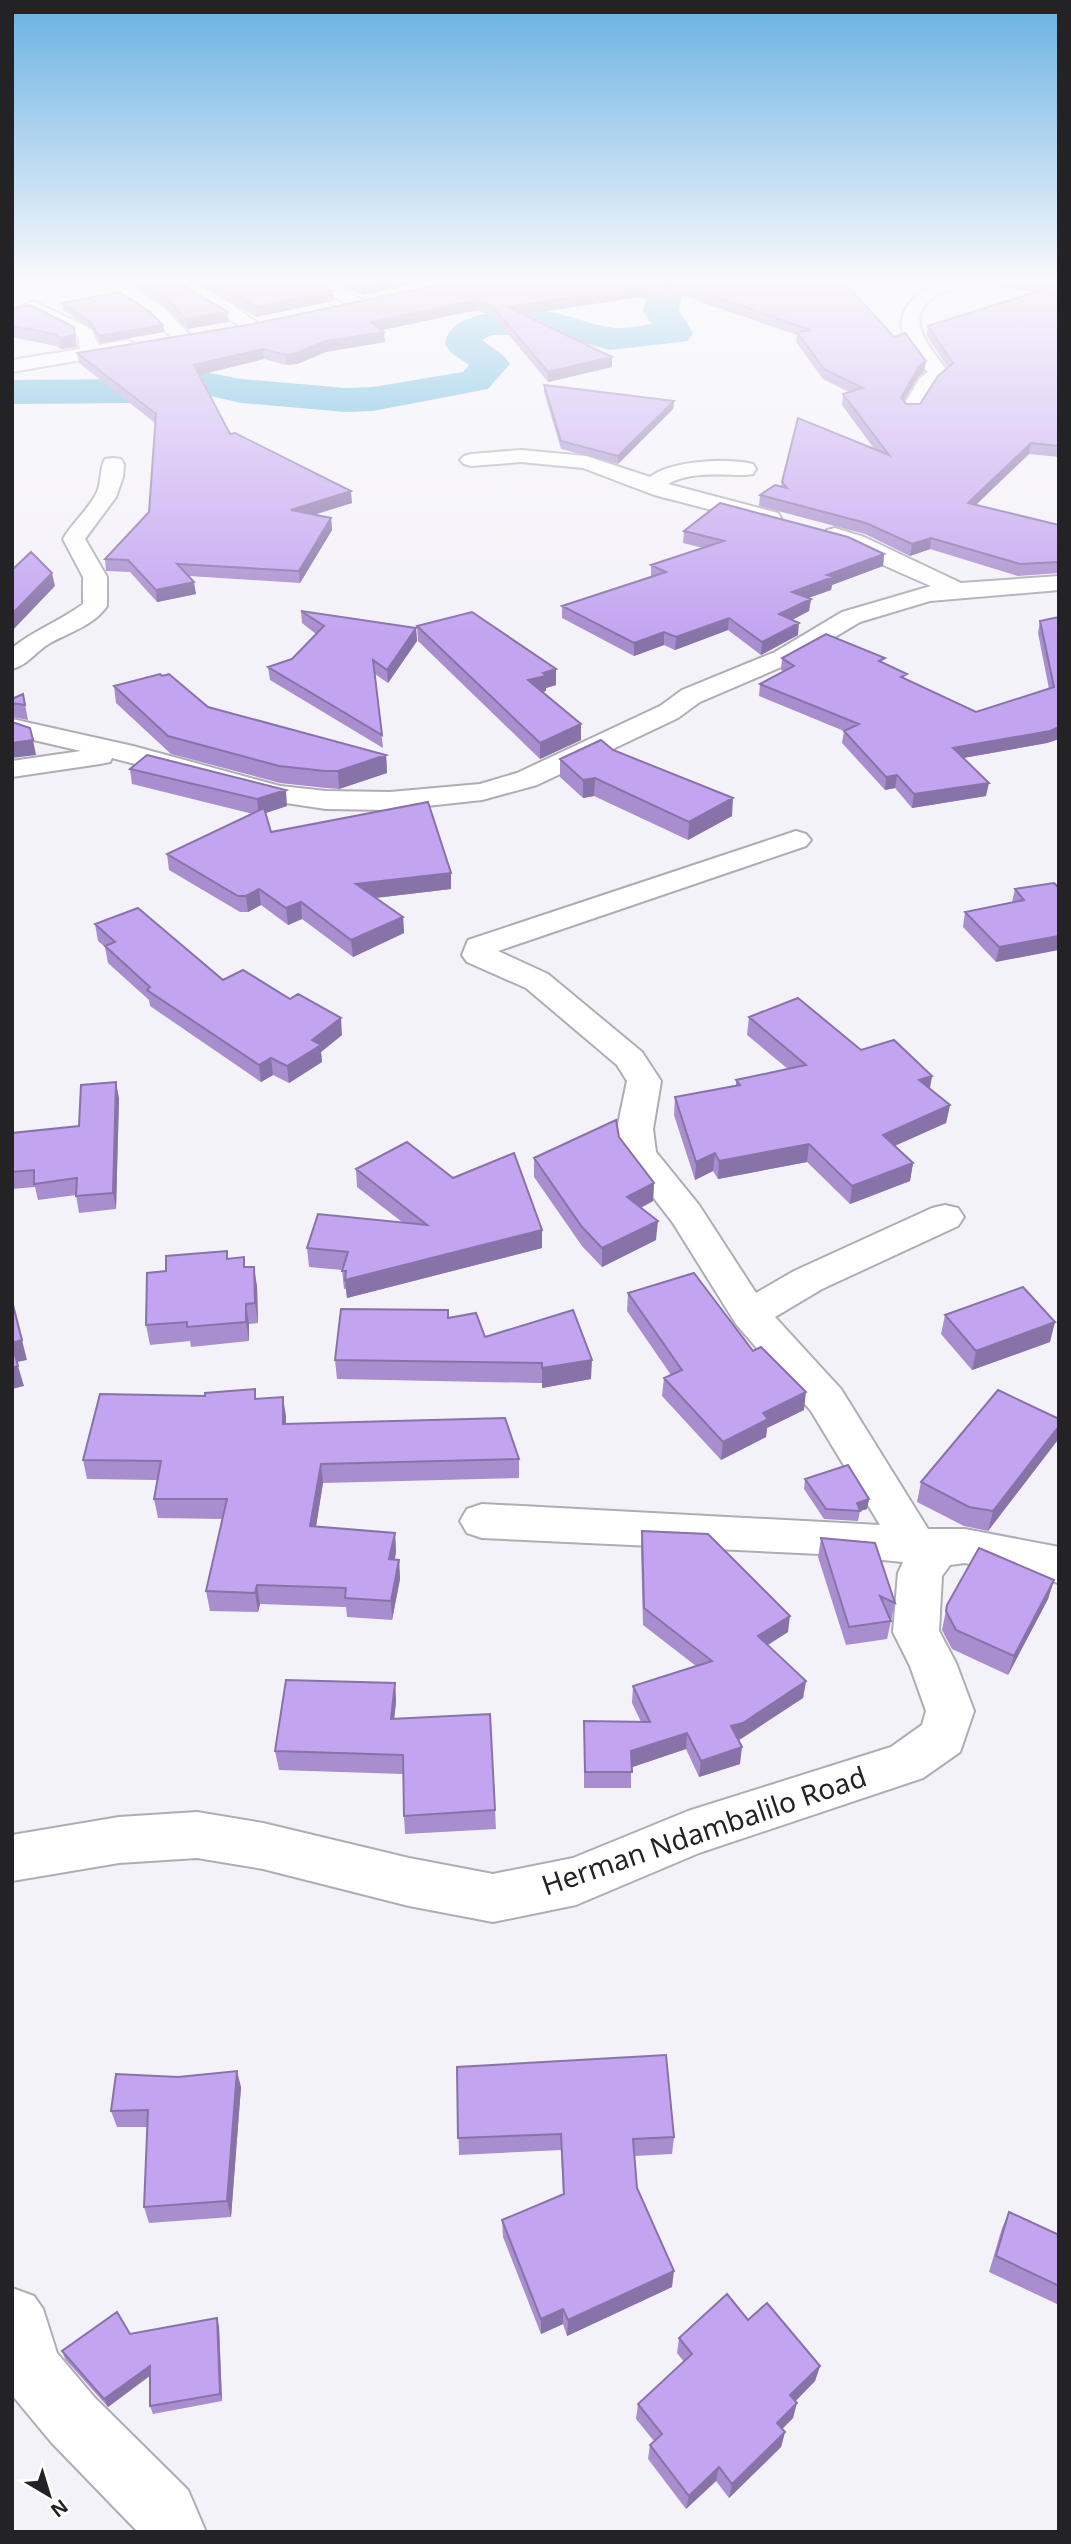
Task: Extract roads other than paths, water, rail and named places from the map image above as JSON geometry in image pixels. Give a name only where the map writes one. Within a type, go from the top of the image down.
[{"type":"street","points":[[912,408],[917,399]]},
{"type":"street","points":[[471,460],[521,456],[586,463],[662,490],[789,523]]},
{"type":"street","points":[[12,661],[39,639],[71,625],[95,606],[95,577],[74,539],[105,500],[113,482],[113,464]]},
{"type":"street","points":[[654,485],[659,479],[676,472],[745,469]]},
{"type":"street","points":[[814,529],[856,542],[958,590]]},
{"type":"street","points":[[12,727],[123,752],[279,794],[326,800],[390,801],[482,792],[527,779],[669,712],[691,696],[784,657],[851,617],[901,601],[958,590],[1059,583]]},
{"type":"street","points":[[12,769],[123,752]]},
{"type":"street","points":[[796,840],[479,947],[478,956],[499,962],[537,981],[630,1059],[644,1081],[635,1129],[638,1154],[686,1214],[750,1314],[826,1400],[926,1546]]},
{"type":"street","points":[[750,1314],[808,1280],[945,1217]]},
{"type":"street","points":[[482,1521],[965,1546],[1059,1565]]},
{"type":"street","name":"Herman Ndambalilo Road","points":[[12,1858],[119,1840],[197,1835],[263,1846],[409,1882],[493,1898],[576,1881],[688,1834],[906,1763],[943,1737],[950,1711],[933,1663],[916,1632],[920,1573],[926,1546]]},
{"type":"street","points":[[12,2318],[21,2331],[31,2369],[73,2420],[165,2513],[173,2532]]},
{"type":"waterway","points":[[331,399],[375,399]]}]
